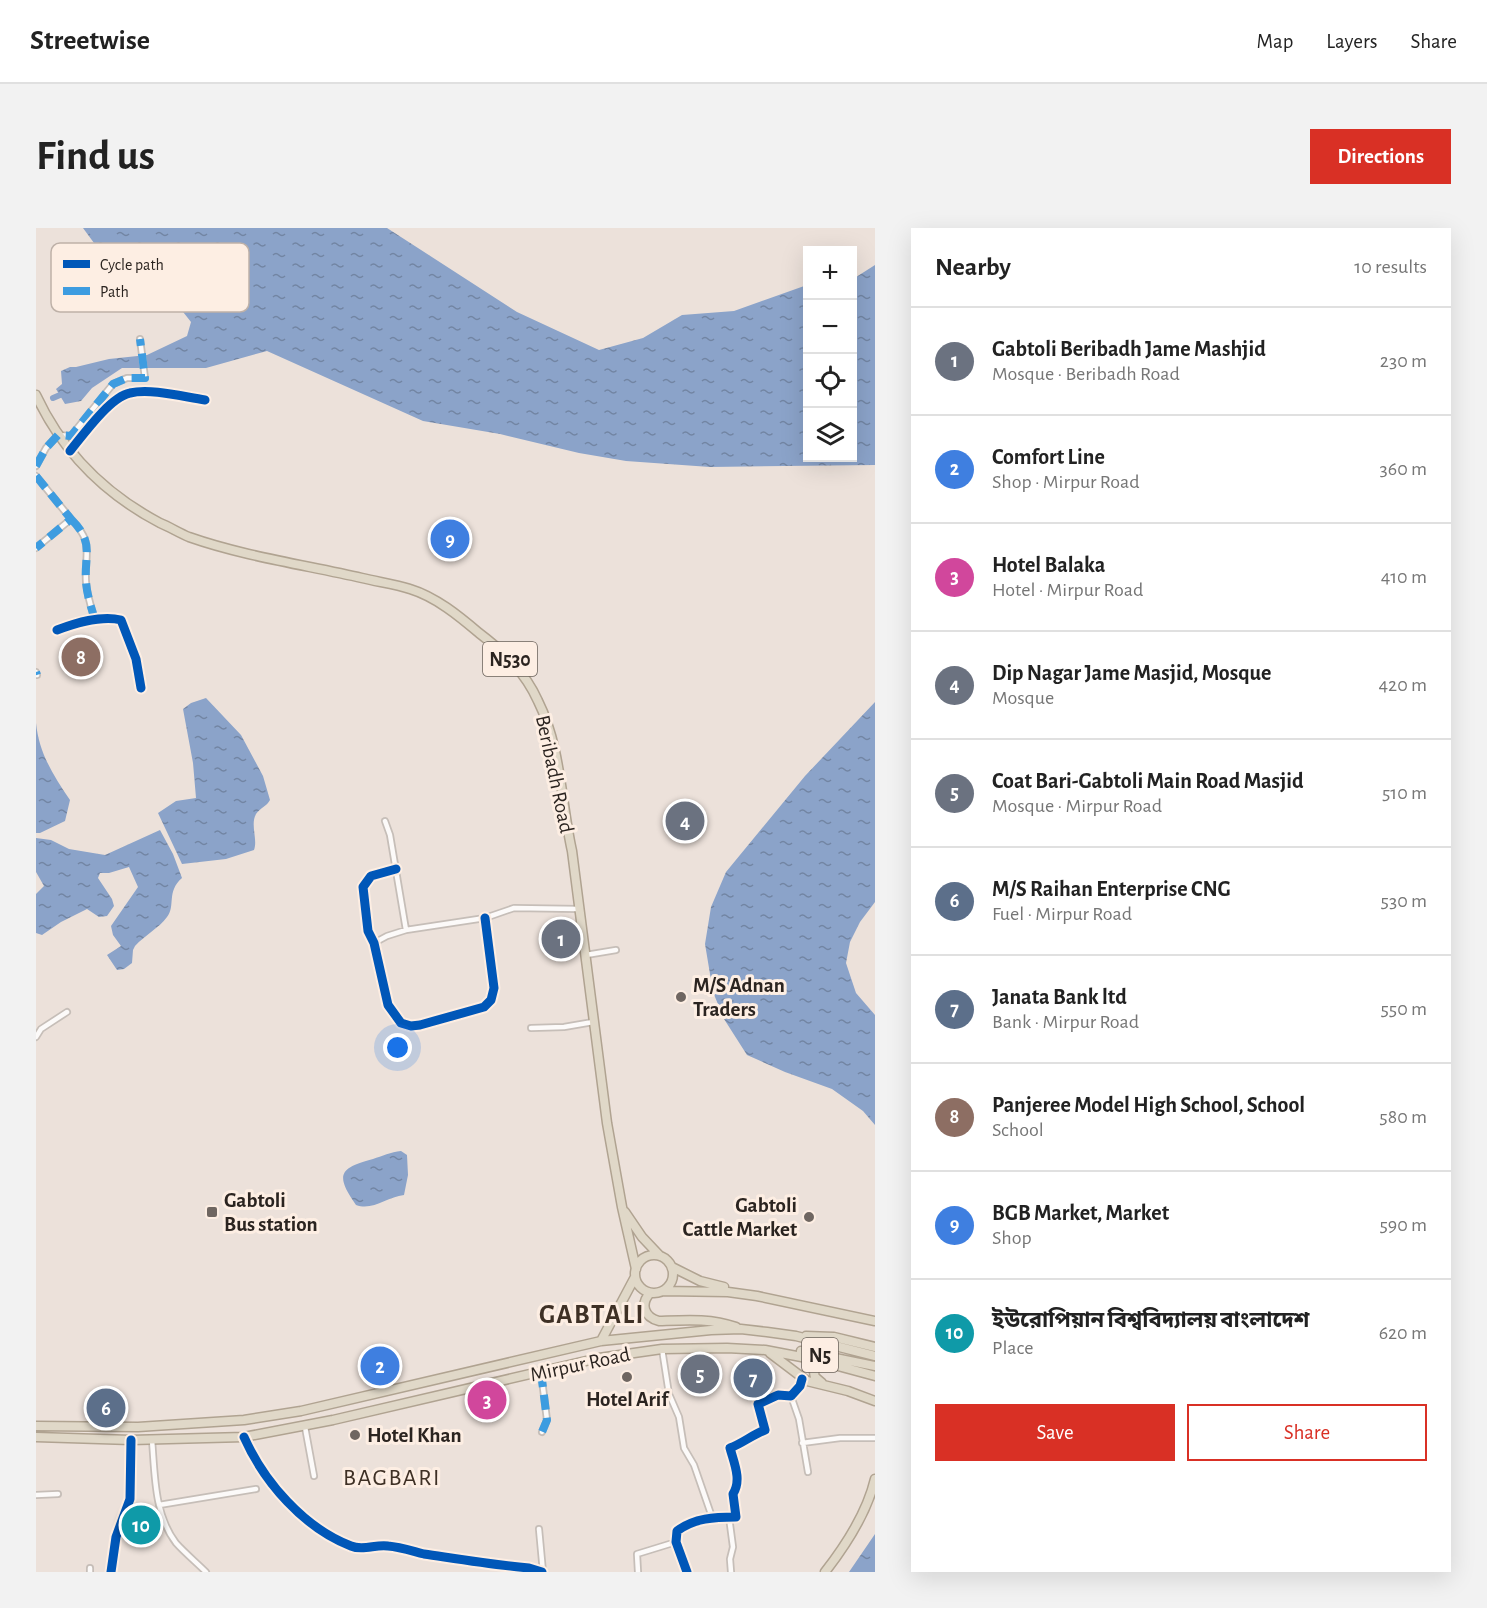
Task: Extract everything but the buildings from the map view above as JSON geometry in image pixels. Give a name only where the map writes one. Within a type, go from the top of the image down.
[{"type":"highway","name":"Beribadh Road","points":[[36,395],[58,435],[70,451],[95,479],[140,512],[188,537],[411,589],[459,617],[502,650],[532,689],[547,725],[557,767],[586,955],[593,1022],[622,1207],[635,1273]]},
{"type":"highway","points":[[622,1207],[642,1237],[672,1267],[700,1281],[875,1316]]},
{"type":"highway","points":[[601,1341],[638,1264],[649,1256],[662,1257]]},
{"type":"highway","points":[[663,1291],[671,1283],[672,1267]]},
{"type":"highway","points":[[635,1273],[640,1287],[650,1293],[716,1291],[757,1296],[875,1321]]},
{"type":"highway","points":[[650,1293],[644,1306],[645,1312],[652,1319],[718,1321],[741,1329]]},
{"type":"highway","name":"Mirpur Road","points":[[36,1426],[138,1428],[184,1426],[275,1416],[601,1341],[741,1329],[796,1336],[875,1356]]},
{"type":"highway","points":[[796,1336],[834,1337],[875,1347]]},
{"type":"highway","name":"Mirpur Road","points":[[36,1437],[152,1440],[244,1437],[304,1426],[617,1354],[662,1349],[765,1350],[875,1376]]},
{"type":"highway","name":"N5","points":[[765,1350],[786,1349],[875,1366]]},
{"type":"highway","points":[[765,1350],[802,1378],[874,1401]]},
{"type":"highway","points":[[827,1385],[817,1380],[814,1374],[815,1368],[822,1362],[835,1357]]},
{"type":"highway","points":[[825,1572],[847,1542],[875,1479]]},
{"type":"street","points":[[36,466],[46,448],[58,435],[71,436],[113,384],[127,378],[145,378],[140,339]]},
{"type":"street","points":[[70,451],[99,414],[128,393],[144,392],[205,400]]},
{"type":"street","points":[[36,476],[80,528],[88,554],[86,580],[95,620]]},
{"type":"street","points":[[36,548],[71,519]]},
{"type":"street","points":[[57,630],[78,622],[121,620],[136,658],[141,688]]},
{"type":"street","points":[[385,821],[390,835],[406,930]]},
{"type":"street","points":[[396,868],[371,876],[363,887],[368,931],[374,943],[388,1005],[401,1023],[411,1026],[420,1024],[484,1007],[491,1000],[494,988],[485,918]]},
{"type":"street","points":[[374,943],[406,930],[485,918],[514,908],[579,909]]},
{"type":"street","points":[[586,955],[616,950]]},
{"type":"street","points":[[36,1037],[41,1029],[67,1012]]},
{"type":"street","points":[[531,1028],[564,1027],[593,1022]]},
{"type":"street","points":[[662,1349],[669,1394],[679,1417],[684,1448],[694,1465],[712,1517]]},
{"type":"street","points":[[541,1372],[547,1420],[542,1432]]},
{"type":"street","points":[[791,1396],[800,1386],[802,1378]]},
{"type":"street","points":[[687,1572],[676,1542],[676,1534],[681,1528],[712,1517],[736,1517],[733,1494],[738,1484],[730,1448],[748,1441],[752,1436],[765,1430],[758,1404],[778,1395],[791,1396]]},
{"type":"street","points":[[791,1396],[798,1419],[807,1472]]},
{"type":"street","points":[[304,1426],[314,1476]]},
{"type":"street","points":[[244,1437],[262,1472],[289,1503],[316,1526],[358,1548],[385,1545],[542,1572],[539,1529]]},
{"type":"street","points":[[802,1443],[840,1438],[875,1438]]},
{"type":"street","points":[[111,1572],[116,1537],[130,1499],[131,1440]]},
{"type":"street","points":[[152,1440],[159,1505],[164,1523],[177,1543],[206,1572]]},
{"type":"street","points":[[159,1505],[256,1488]]},
{"type":"street","points":[[36,1495],[58,1494]]},
{"type":"street","points":[[729,1517],[733,1547],[730,1558],[731,1572]]},
{"type":"street","points":[[638,1572],[637,1554],[676,1542]]},
{"type":"street","points":[[494,1564],[494,1572]]},
{"type":"water","points":[[83,228],[387,228],[517,312],[599,350],[643,338],[682,315],[734,311],[803,286],[803,462],[857,462],[857,276],[875,265],[875,465],[710,467],[626,461],[579,453],[500,434],[423,421],[267,351],[206,368],[122,368],[92,388],[81,401],[65,404],[56,389],[62,384],[61,371],[109,359],[147,355],[187,336],[191,322],[183,312],[249,312],[249,243],[94,243]]},
{"type":"water","points":[[206,698],[241,735],[263,776],[270,800],[254,818],[254,850],[226,859],[182,864],[158,813],[176,801],[196,798],[193,763],[183,709],[191,703]]},
{"type":"water","points":[[875,702],[875,902],[860,922],[850,942],[846,963],[856,993],[875,1015],[875,1125],[863,1111],[832,1089],[747,1055],[724,1019],[713,992],[705,944],[711,907],[726,872],[805,776]]},
{"type":"water","points":[[36,723],[40,744],[48,763],[70,800],[65,821],[40,833],[36,833]]},
{"type":"water","points":[[160,830],[173,854],[182,878],[174,888],[170,913],[160,925],[135,946],[132,963],[124,969],[117,970],[107,955],[121,946],[113,935],[111,926],[138,887],[129,867],[109,873],[100,873],[98,878],[114,906],[107,916],[99,917],[87,909],[42,935],[36,933],[36,894],[44,886],[36,872],[36,838],[51,840],[69,849],[105,855]]},
{"type":"water","points":[[401,1151],[407,1155],[408,1175],[404,1195],[374,1205],[356,1205],[343,1180],[347,1170],[362,1162]]},
{"type":"water","points":[[875,1534],[875,1572],[849,1572]]},
{"type":"waterway","points":[[53,398],[60,395]]},
{"type":"marked path","points":[[36,466],[46,448],[58,435],[71,436],[113,384],[127,378],[145,378],[140,339]]},
{"type":"marked path","points":[[36,476],[71,519],[36,548]]},
{"type":"marked path","points":[[71,519],[86,542],[87,587],[95,620]]},
{"type":"marked path","points":[[541,1372],[547,1420],[542,1432]]},
{"type":"cycle path","points":[[70,451],[106,409],[122,396],[138,392],[157,392],[205,400]]},
{"type":"cycle path","points":[[57,630],[97,619],[121,620],[136,659],[141,688]]},
{"type":"cycle path","points":[[396,869],[371,876],[363,887],[368,931],[374,943],[388,1005],[401,1023],[411,1026],[420,1025],[484,1007],[491,1000],[494,988],[485,918]]},
{"type":"cycle path","points":[[687,1572],[676,1542],[677,1531],[698,1521],[736,1517],[733,1494],[737,1477],[730,1448],[765,1430],[758,1404],[778,1395],[791,1396],[800,1386],[802,1379]]},
{"type":"cycle path","points":[[244,1437],[252,1454],[287,1502],[317,1528],[351,1546],[392,1547],[489,1564],[529,1568],[542,1572]]},
{"type":"cycle path","points":[[111,1572],[116,1537],[130,1499],[131,1440]]},
{"type":"place","name":"BGB Market, Market","points":[[450,539]]},
{"type":"place","name":"Panjeree Model High School, School","points":[[81,657]]},
{"type":"place","name":"Dip Nagar Jame Masjid, Mosque","points":[[685,821]]},
{"type":"place","name":"Gabtoli Beribadh Jame Mashjid","points":[[561,939]]},
{"type":"place","name":"M/S Adnan Traders","points":[[681,997]]},
{"type":"place","name":"Gabtoli Bus station","points":[[212,1212]]},
{"type":"place","name":"Gabtoli Cattle Market","points":[[809,1217]]},
{"type":"place","name":"Comfort Line","points":[[380,1366]]},
{"type":"place","name":"Coat Bari-Gabtoli Main Road Masjid","points":[[700,1374]]},
{"type":"place","name":"Hotel Arif","points":[[627,1377]]},
{"type":"place","name":"Janata Bank ltd","points":[[753,1378]]},
{"type":"place","name":"Hotel Balaka","points":[[487,1400]]},
{"type":"place","name":"M/S Raihan Enterprise CNG","points":[[106,1408]]},
{"type":"place","name":"Hotel Khan","points":[[355,1435]]},
{"type":"place","name":"ইউরোপিয়ান বিশ্ববিদ্যালয় বাংলাদেশ","points":[[141,1525]]},
{"type":"district","name":"GABTALI","points":[[592,1314]]},
{"type":"district","name":"BAGBARI","points":[[392,1477]]}]
